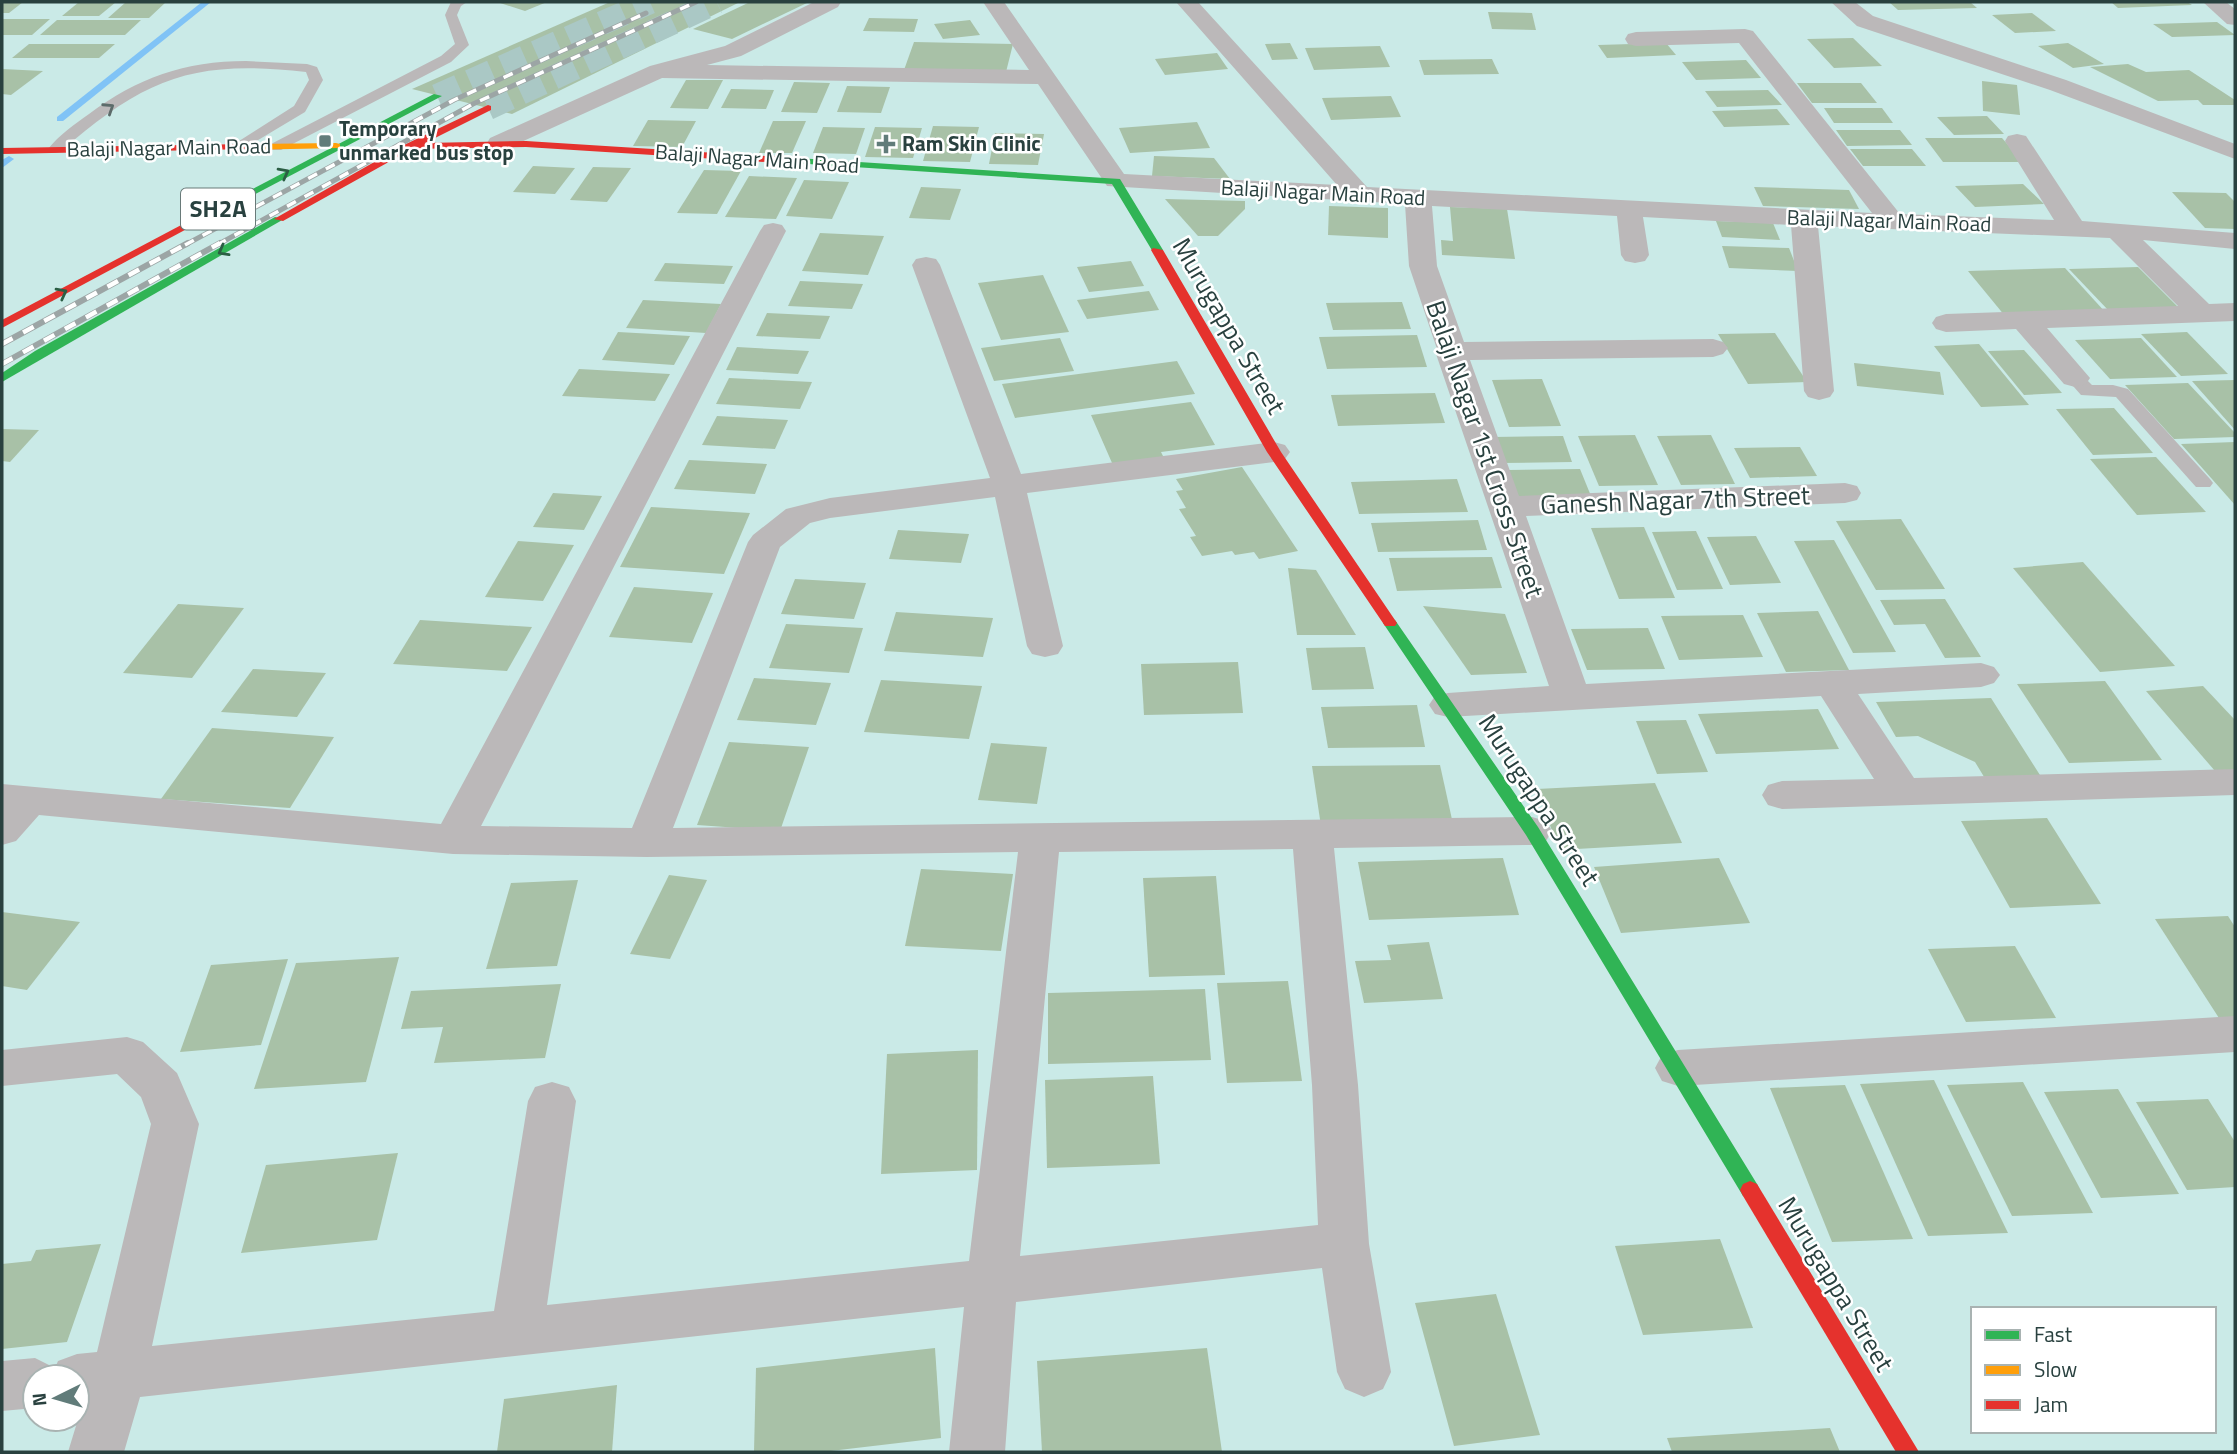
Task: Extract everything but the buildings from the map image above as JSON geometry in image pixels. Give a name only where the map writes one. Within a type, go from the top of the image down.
[{"type":"street","points":[[499,143],[658,71],[733,51],[830,2]]},
{"type":"street","points":[[994,2],[1116,181]]},
{"type":"street","points":[[1187,2],[1361,196]]},
{"type":"street","points":[[1842,2],[1865,21],[2058,85],[2235,152]]},
{"type":"street","points":[[2213,2],[2235,19]]},
{"type":"street","points":[[1636,38],[1745,36],[1892,220]]},
{"type":"street","points":[[658,71],[1044,77]]},
{"type":"street","name":"SH2A","points":[[2,325],[336,146],[436,96]]},
{"type":"street","name":"SH2A","points":[[2,378],[39,354],[411,146],[488,108]]},
{"type":"street","points":[[2017,141],[2073,228]]},
{"type":"street","name":"Balaji Nagar Main Road","points":[[411,146],[499,143],[1361,196],[2117,230],[2235,241]]},
{"type":"street","name":"Balaji Nagar Main Road","points":[[2,151],[336,146]]},
{"type":"street","name":"Murugappa Street","points":[[1116,181],[1274,452],[1532,831],[1678,1068],[1908,1452]]},
{"type":"street","name":"Balaji Nagar 1st Cross Street","points":[[1418,198],[1423,266],[1450,351],[1571,695]]},
{"type":"street","points":[[1629,208],[1634,255]]},
{"type":"street","points":[[1804,218],[1819,391]]},
{"type":"street","points":[[2117,230],[2203,314]]},
{"type":"street","points":[[453,840],[773,231]]},
{"type":"street","points":[[926,265],[1009,486],[1045,646]]},
{"type":"street","points":[[1946,323],[2235,312]]},
{"type":"street","points":[[2025,321],[2075,378]]},
{"type":"street","points":[[14,345],[39,354]]},
{"type":"street","points":[[1450,351],[1713,348]]},
{"type":"street","points":[[646,843],[765,542],[798,516],[830,508],[1274,452]]},
{"type":"street","name":"Ganesh Nagar 7th Street","points":[[1506,507],[1845,493]]},
{"type":"street","points":[[1448,705],[1571,695],[1833,685],[1981,675]]},
{"type":"street","points":[[1833,685],[1903,792]]},
{"type":"street","points":[[1782,795],[2235,782]]},
{"type":"street","points":[[2,831],[16,798],[453,840],[646,843],[1532,831]]},
{"type":"street","points":[[1312,834],[1335,1085],[1344,1244],[1364,1372]]},
{"type":"street","points":[[977,1452],[992,1280],[1040,838]]},
{"type":"street","points":[[1678,1068],[2235,1034]]},
{"type":"street","points":[[2,1068],[127,1055],[160,1086],[175,1124],[98,1377],[96,1452]]},
{"type":"street","points":[[517,1333],[552,1101]]},
{"type":"street","points":[[98,1377],[1344,1244]]},
{"type":"street","points":[[2,1386],[21,1384]]},
{"type":"lane","points":[[276,147],[446,59],[462,45],[452,15],[456,4],[461,2]]},
{"type":"lane","points":[[51,149],[134,90],[173,73],[208,66],[307,68],[312,71],[316,80],[300,109],[235,148]]},
{"type":"lane","points":[[2075,378],[2086,390],[2122,393],[2203,483]]},
{"type":"waterway","points":[[60,119],[207,2]]},
{"type":"waterway","points":[[2,165],[9,159]]},
{"type":"tunnel","points":[[437,96],[650,2]]},
{"type":"tunnel","points":[[488,108],[717,2]]},
{"type":"railway","points":[[217,245],[473,104],[696,2]]},
{"type":"railway","points":[[185,245],[454,100],[646,13]]},
{"type":"railway","points":[[2,344],[188,243]]},
{"type":"railway","points":[[2,364],[220,243]]},
{"type":"traffic: fast","points":[[206,216],[437,96]]},
{"type":"traffic: fast","points":[[797,161],[1116,181],[1157,250]]},
{"type":"traffic: fast","points":[[2,378],[39,354],[279,219]]},
{"type":"traffic: fast","points":[[1390,623],[1532,831],[1750,1190]]},
{"type":"traffic: slow","points":[[247,147],[336,146]]},
{"type":"traffic: jam","points":[[279,219],[410,146],[488,108]]},
{"type":"traffic: jam","points":[[410,146],[526,144],[797,161]]},
{"type":"traffic: jam","points":[[2,151],[247,147]]},
{"type":"traffic: jam","points":[[2,325],[206,216]]},
{"type":"traffic: jam","points":[[1157,250],[1274,452],[1390,623]]},
{"type":"traffic: jam","points":[[1750,1190],[1908,1452]]},
{"type":"place","name":"Temporary unmarked bus stop","points":[[325,141]]},
{"type":"place","name":"Ram Skin Clinic","points":[[886,144]]}]
